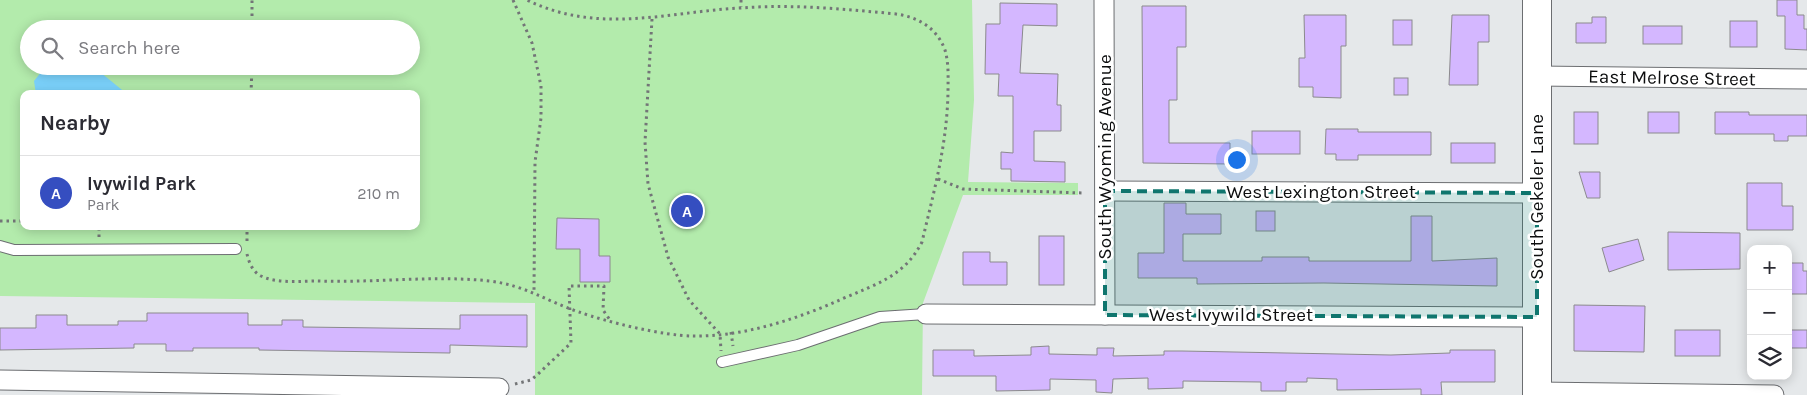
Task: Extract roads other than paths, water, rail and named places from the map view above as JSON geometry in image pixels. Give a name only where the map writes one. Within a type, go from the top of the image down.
[{"type":"street","name":"South Wyoming Avenue","points":[[1104,0],[1105,315]]},
{"type":"street","name":"South Gekeler Lane","points":[[1537,0],[1537,393]]},
{"type":"street","name":"East Melrose Street","points":[[1537,76],[1807,79]]},
{"type":"street","name":"West Lexington Street","points":[[1105,191],[1537,193]]},
{"type":"street","name":"West Ivywild Street","points":[[926,314],[1537,317]]},
{"type":"street","points":[[0,380],[499,388]]},
{"type":"street","points":[[1537,393],[1774,395]]},
{"type":"lane","points":[[0,246],[14,250],[236,249]]},
{"type":"lane","points":[[722,362],[798,345],[880,317],[926,314]]},
{"type":"water","points":[[39,75],[104,75],[122,90],[35,90],[34,81]]},
{"type":"place","name":"Ivywild Park","points":[[687,211]]}]
